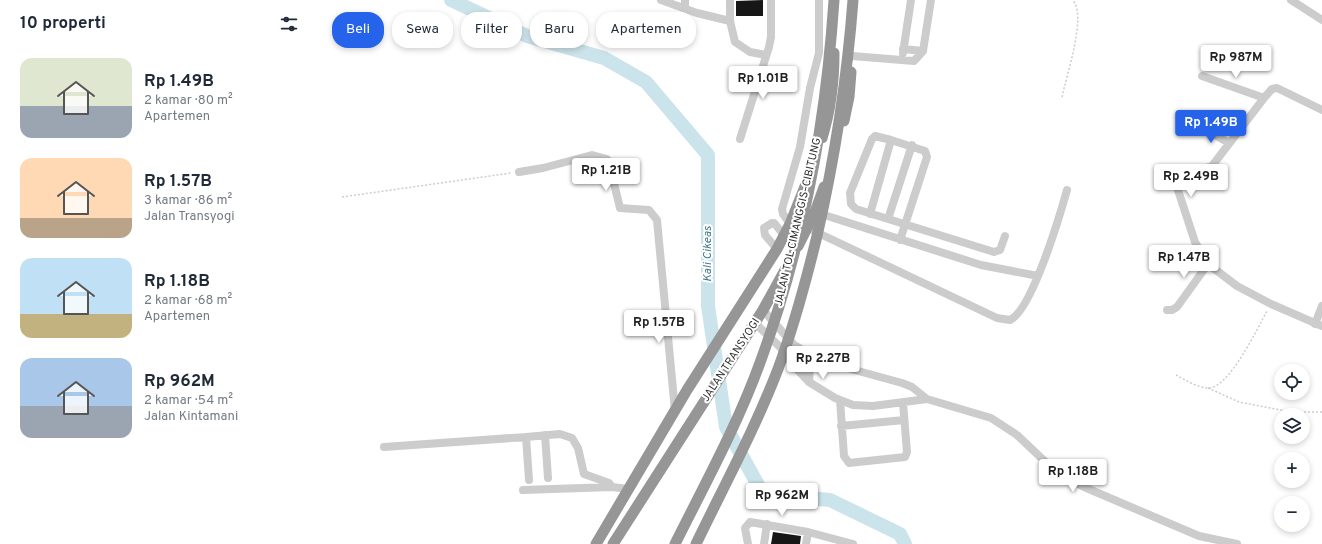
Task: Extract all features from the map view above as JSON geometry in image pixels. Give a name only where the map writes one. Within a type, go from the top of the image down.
[{"type":"highway","name":"JALAN TRANSYOGI","points":[[596,544],[687,390],[776,249],[790,224],[810,174],[829,115],[833,90],[834,0]]},
{"type":"highway","name":"JALAN TOL CIMANGGIS–CIBITUNG","points":[[675,544],[739,415],[761,362],[780,305],[814,167],[828,71],[834,0]]},
{"type":"highway","name":"JALAN TRANSYOGI","points":[[613,544],[763,310],[815,212],[838,146],[849,97],[854,0]]},
{"type":"highway","name":"JALAN TOL CIMANGGIS–CIBITUNG","points":[[696,544],[756,423],[778,368],[798,311],[832,171],[847,73],[854,0]]},
{"type":"street","points":[[661,0],[685,4],[697,13],[730,21]]},
{"type":"street","points":[[730,0],[730,21],[736,42],[750,52],[766,55]]},
{"type":"street","points":[[740,139],[771,37],[771,0]]},
{"type":"street","points":[[790,224],[783,214],[782,209],[800,147],[808,99],[819,53],[819,0]]},
{"type":"street","points":[[902,61],[911,0]]},
{"type":"street","points":[[852,56],[902,61],[914,61],[918,59],[924,51],[930,0]]},
{"type":"street","points":[[1291,0],[1322,20]]},
{"type":"street","points":[[903,49],[924,51]]},
{"type":"street","points":[[1202,76],[1264,98]]},
{"type":"street","points":[[1322,110],[1277,88],[1272,89],[1212,166],[1203,169],[1184,170],[1175,181],[1195,242],[1208,264],[1237,286],[1271,304],[1319,325],[1322,306]]},
{"type":"street","points":[[1203,128],[1230,143]]},
{"type":"street","points":[[900,240],[905,225],[927,157],[925,151],[875,136],[872,139],[850,194],[851,204],[856,210],[888,219],[905,225],[994,252],[1000,250],[1005,236]]},
{"type":"street","points":[[870,214],[891,140]]},
{"type":"street","points":[[888,219],[912,146]]},
{"type":"street","points":[[520,172],[543,168],[592,155],[607,159],[620,208],[648,210],[657,220],[675,410]]},
{"type":"street","points":[[807,229],[1004,320],[1010,320],[1017,315],[1038,276],[1053,236],[1067,190]]},
{"type":"street","points":[[815,212],[981,265],[1038,276]]},
{"type":"street","points":[[776,249],[765,235],[764,228],[774,223],[784,235]]},
{"type":"street","points":[[1167,310],[1172,310],[1176,307],[1208,264]]},
{"type":"street","points":[[763,310],[794,345],[822,361],[902,382],[912,387],[927,399],[991,418],[1017,435],[1056,472],[1084,487],[1199,536],[1237,544]]},
{"type":"street","points":[[752,328],[780,347],[792,364],[809,382],[821,391],[852,405],[873,406],[927,399]]},
{"type":"street","points":[[809,382],[810,366],[822,361]]},
{"type":"street","points":[[840,400],[844,456],[849,463],[905,457],[907,452],[903,403]]},
{"type":"street","points":[[841,426],[904,420]]},
{"type":"street","points":[[384,447],[560,434],[572,438],[578,448],[584,474],[609,483],[612,487]]},
{"type":"street","points":[[545,435],[548,484]]},
{"type":"street","points":[[526,437],[528,486],[548,484],[628,489]]},
{"type":"street","points":[[748,544],[745,528],[750,522],[808,532],[850,544]]},
{"type":"street","points":[[764,544],[767,524]]},
{"type":"street","points":[[806,544],[808,532]]},
{"type":"path","points":[[1062,97],[1078,25],[1077,8],[1072,0]]},
{"type":"path","points":[[342,197],[520,172]]},
{"type":"path","points":[[1208,388],[1218,386],[1235,367],[1271,304]]},
{"type":"path","points":[[1176,375],[1239,402],[1291,412],[1322,412]]},
{"type":"building","points":[[763,0],[763,16],[736,16],[736,1]]},
{"type":"building","points":[[773,532],[801,536],[800,544],[771,544]]},
{"type":"waterway","name":"Kali Cikeas","points":[[451,0],[527,36],[604,58],[646,82],[708,155],[708,306],[726,427],[763,494],[830,500],[900,534],[905,544]]}]
